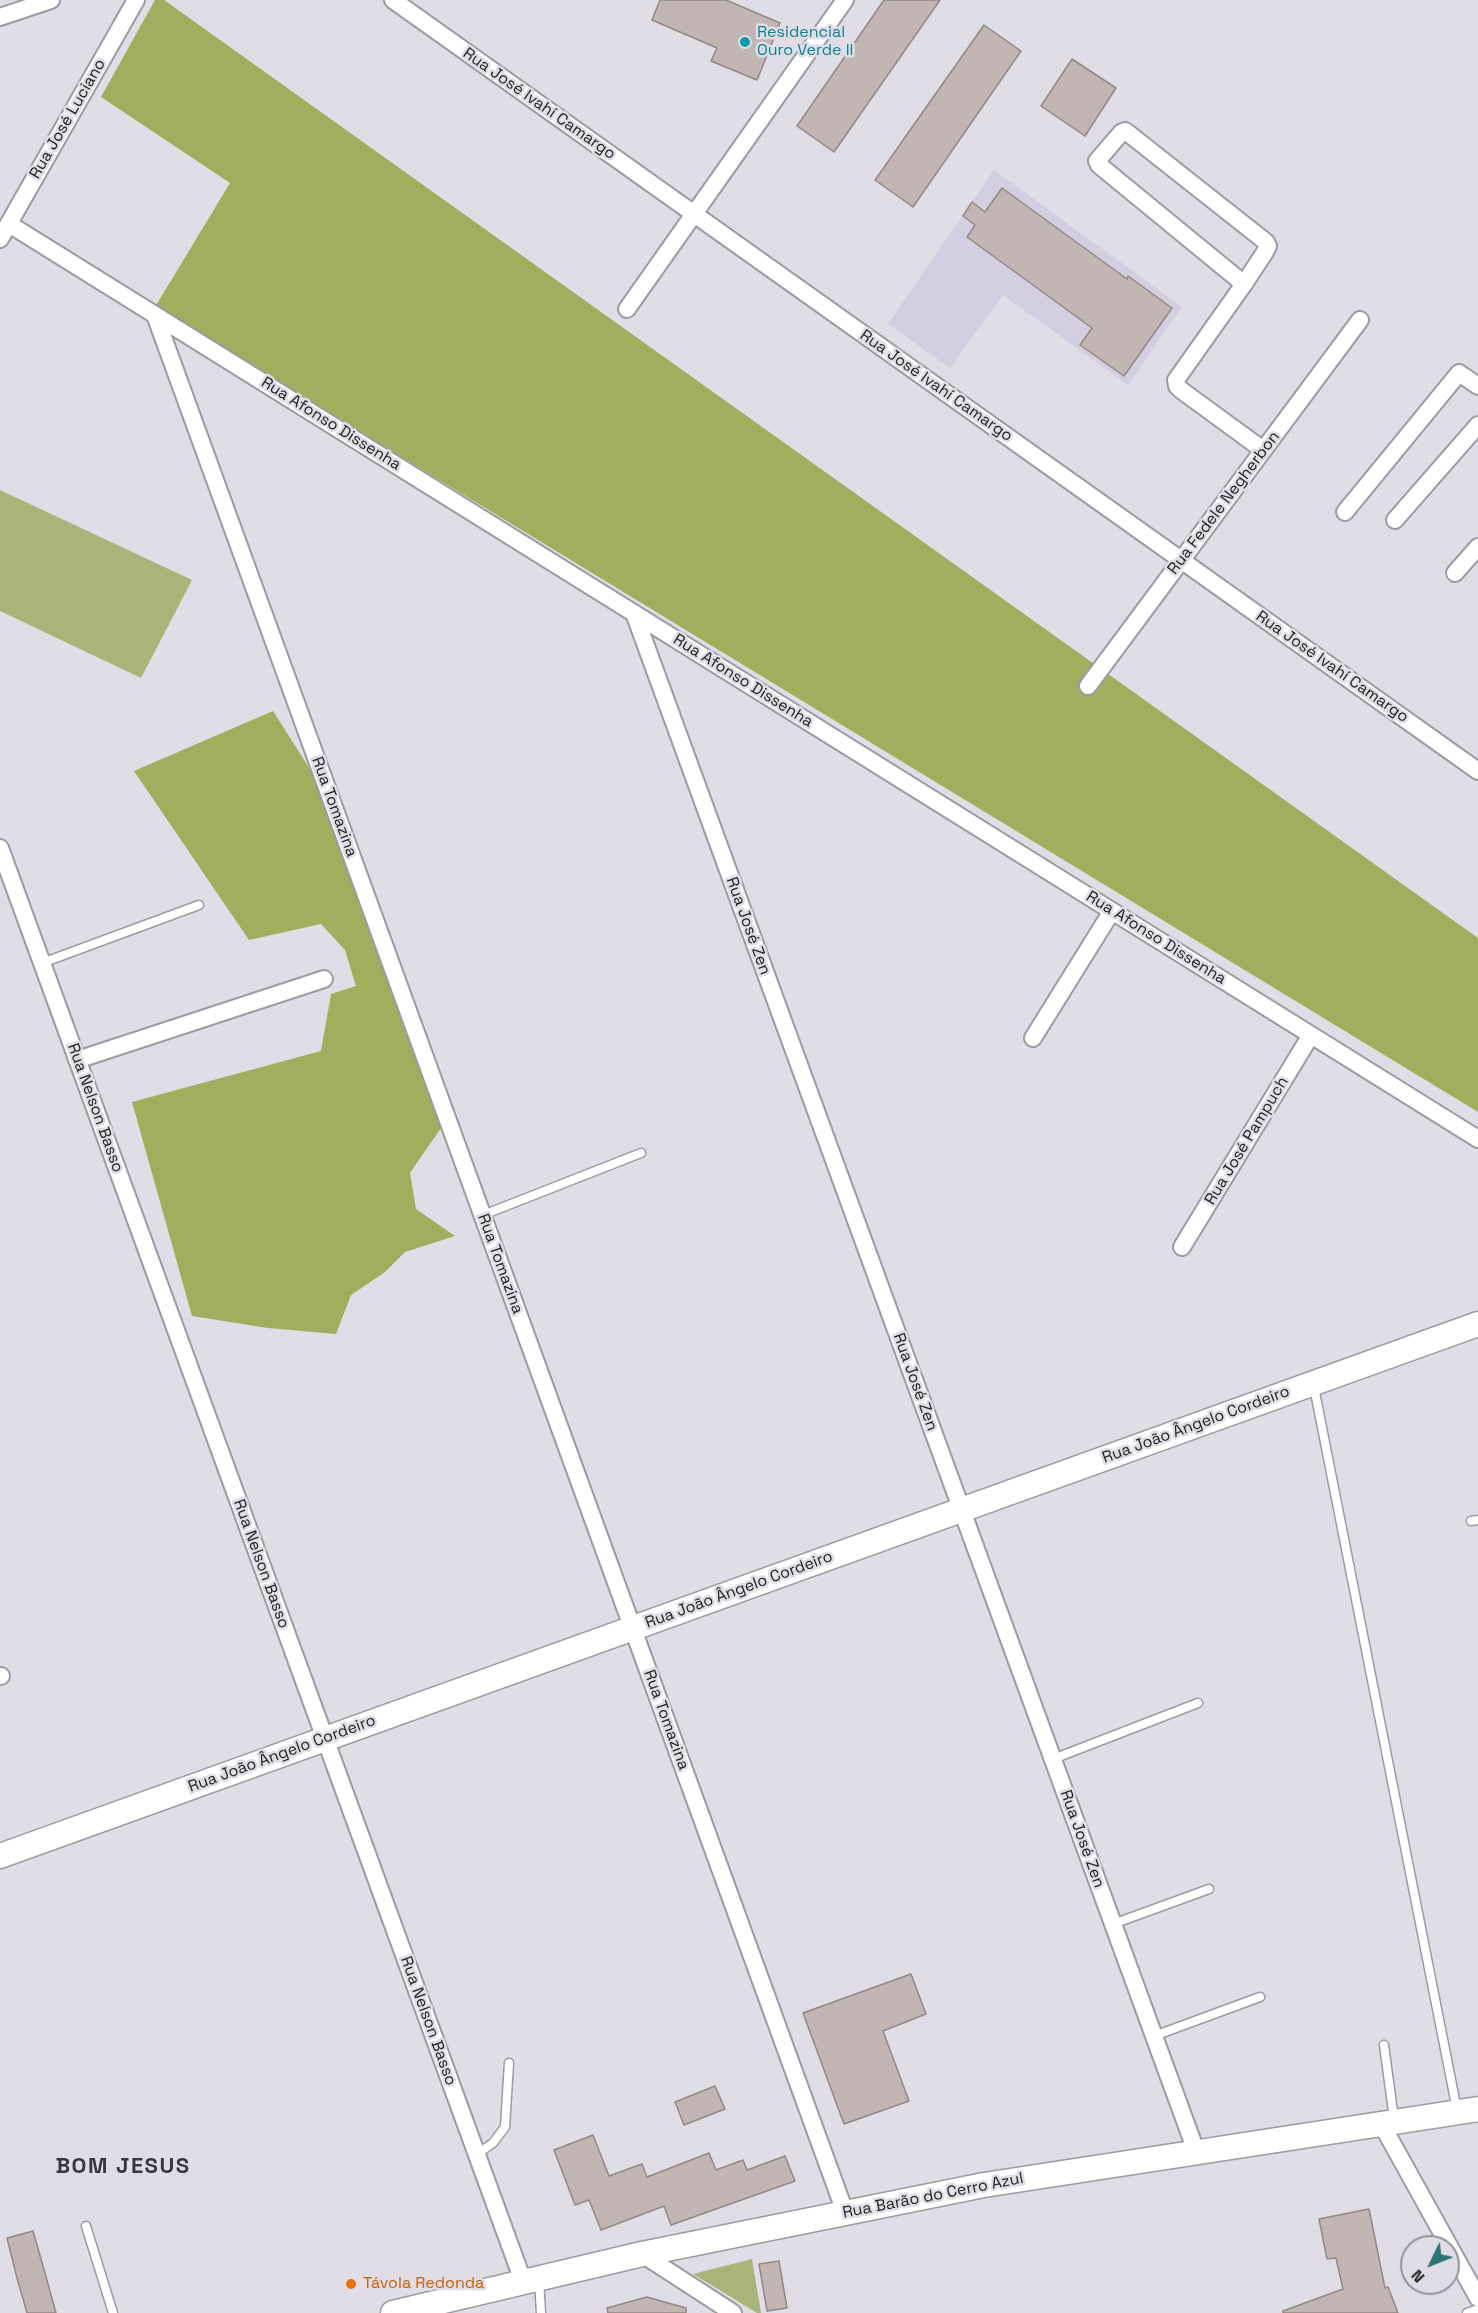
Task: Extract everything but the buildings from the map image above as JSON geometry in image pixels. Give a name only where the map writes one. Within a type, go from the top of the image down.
[{"type":"street","points":[[0,17],[51,0]]},
{"type":"street","name":"Rua José Luciano","points":[[0,239],[136,0]]},
{"type":"street","name":"Rua José Ivahí Camargo","points":[[393,0],[1478,771]]},
{"type":"street","points":[[627,309],[845,0]]},
{"type":"street","points":[[1244,284],[1099,165],[1097,161],[1121,133],[1125,131],[1128,133],[1266,242],[1268,246],[1244,284],[1176,380],[1177,386],[1263,450]]},
{"type":"street","name":"Rua Afonso Dissenha","points":[[9,224],[1478,1139]]},
{"type":"street","name":"Rua Tomazina","points":[[155,315],[845,2212]]},
{"type":"street","name":"Rua Fedele Negherbon","points":[[1088,686],[1360,320]]},
{"type":"street","points":[[1345,512],[1460,374],[1478,386]]},
{"type":"street","points":[[1395,520],[1478,425]]},
{"type":"street","points":[[1455,573],[1478,547]]},
{"type":"street","name":"Rua José Zen","points":[[634,613],[1196,2151]]},
{"type":"street","name":"Rua Nelson Basso","points":[[0,848],[477,2154],[531,2279]]},
{"type":"street","points":[[1033,1038],[1112,911]]},
{"type":"street","points":[[77,1060],[324,979]]},
{"type":"street","name":"Rua José Pampuch","points":[[1182,1247],[1311,1035]]},
{"type":"street","name":"Rua João Ângelo Cordeiro","points":[[0,1856],[1478,1324]]},
{"type":"street","name":"Rua Barão do Cerro Azul","points":[[393,2313],[642,2254],[984,2185],[1468,2110]]},
{"type":"street","points":[[1388,2123],[1478,2298]]},
{"type":"street","points":[[642,2254],[733,2313]]},
{"type":"lane","points":[[42,963],[199,905]]},
{"type":"lane","points":[[483,1215],[641,1153]]},
{"type":"lane","points":[[1314,1383],[1468,2110]]},
{"type":"lane","points":[[1053,1759],[1198,1703]]},
{"type":"lane","points":[[1113,1924],[1209,1889]]},
{"type":"lane","points":[[1154,2036],[1260,1997]]},
{"type":"lane","points":[[1384,2045],[1388,2123]]},
{"type":"lane","points":[[477,2154],[493,2143],[505,2127],[509,2063]]},
{"type":"lane","points":[[86,2226],[113,2313]]},
{"type":"lane","points":[[531,2279],[541,2313]]},
{"type":"lane","points":[[1467,2313],[1478,2309]]},
{"type":"shaded area","points":[[994,170],[1182,307],[1128,385],[1003,295],[950,368],[888,324]]},
{"type":"green space","points":[[155,0],[164,0],[1478,938],[1478,1112],[155,307],[230,183],[101,97]]},
{"type":"green space","points":[[0,490],[192,580],[141,678],[0,611]]},
{"type":"green space","points":[[273,711],[315,777],[441,1128],[410,1173],[416,1209],[455,1236],[405,1252],[385,1272],[351,1295],[336,1334],[268,1328],[192,1316],[132,1102],[321,1051],[331,994],[356,986],[345,950],[321,924],[249,940],[134,771]]},
{"type":"green space","points":[[752,2259],[761,2313],[757,2313],[693,2274]]},
{"type":"place","name":"Residencial Ouro Verde II","points":[[745,42]]},
{"type":"place","name":"Távola Redonda","points":[[351,2284]]},
{"type":"district","name":"BOM JESUS","points":[[123,2167]]}]
